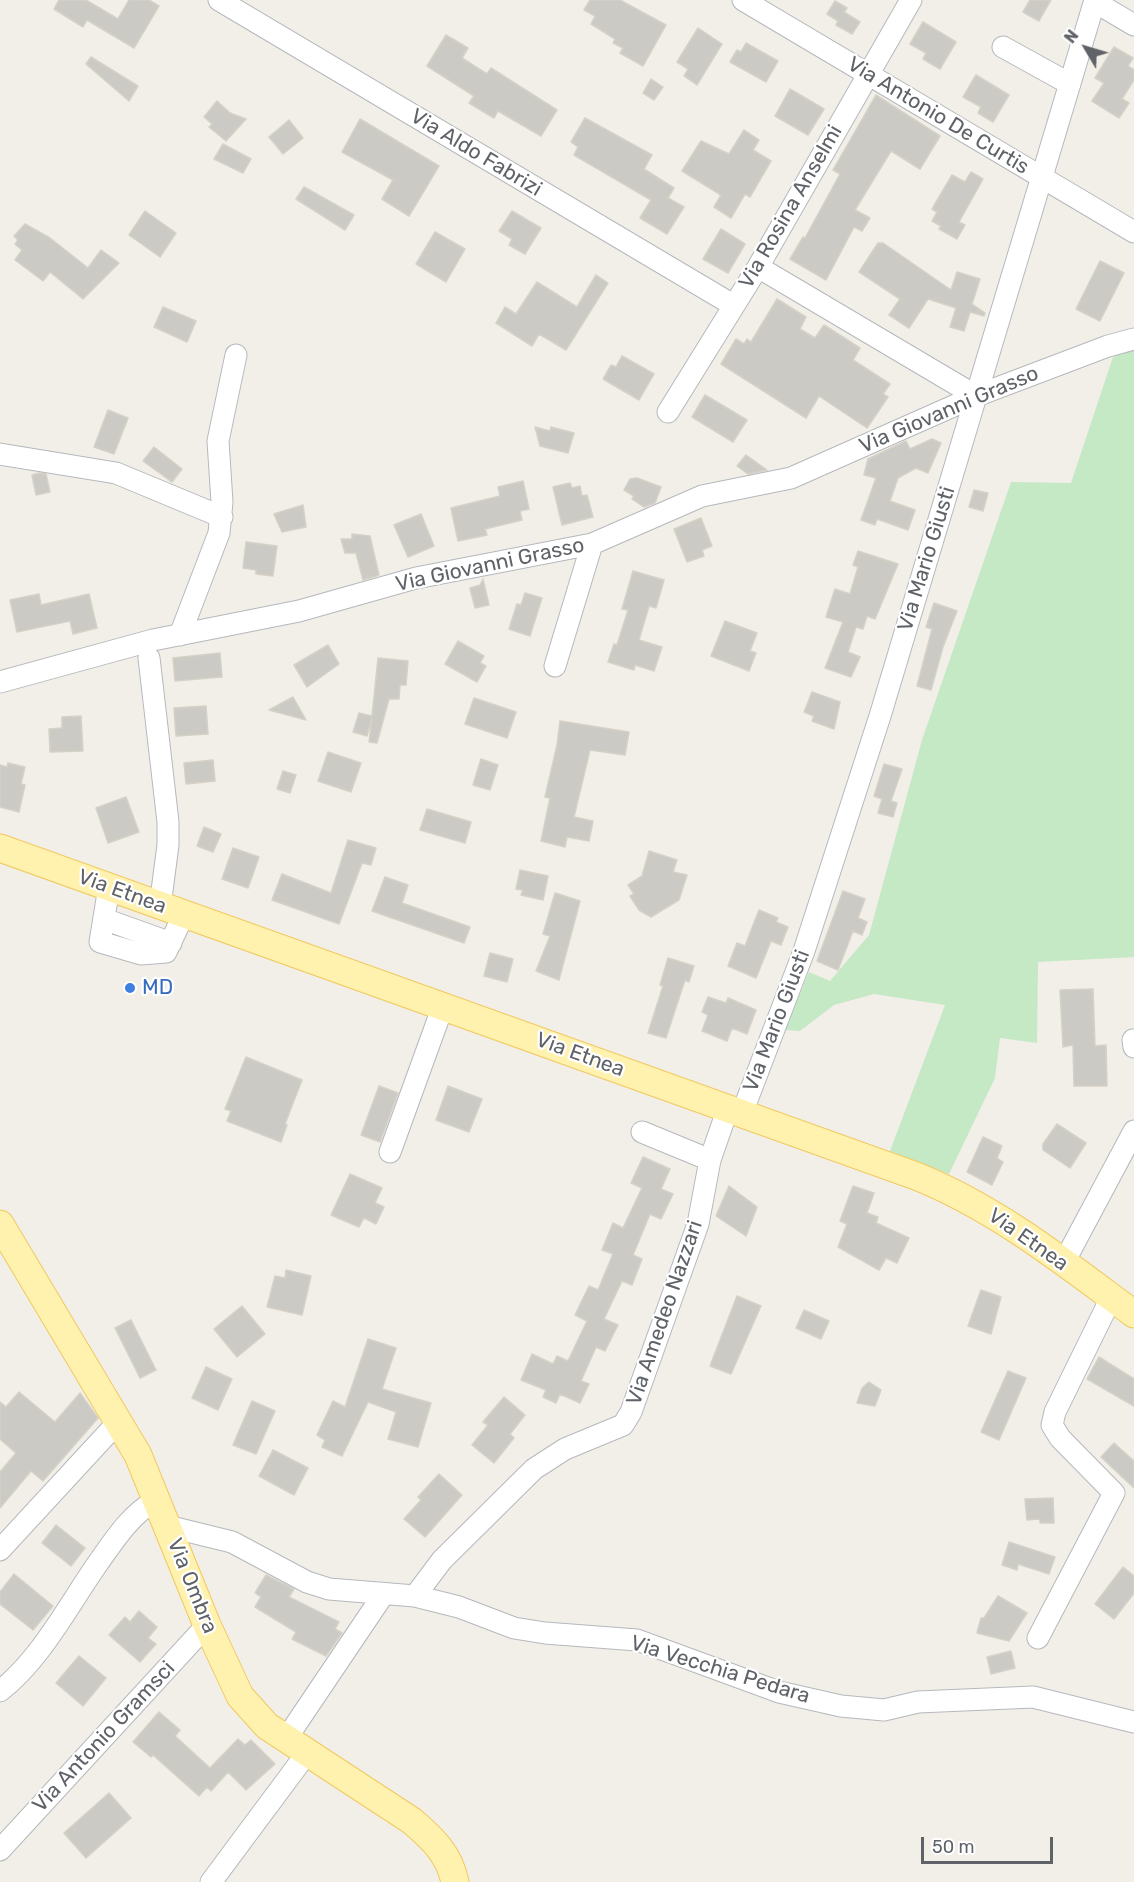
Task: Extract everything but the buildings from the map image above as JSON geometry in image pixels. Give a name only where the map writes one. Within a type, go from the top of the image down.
[{"type":"main road","name":"Via Etnea","points":[[0,848],[943,1187],[994,1215],[1134,1314]]},
{"type":"main road","name":"Via Ombra","points":[[0,1224],[138,1455],[207,1625],[240,1696],[267,1726],[412,1821],[431,1837],[445,1853],[455,1882]]},
{"type":"street","name":"Via Aldo Fabrizi","points":[[219,0],[733,305]]},
{"type":"street","name":"Via Antonio De Curtis","points":[[743,0],[1134,232]]},
{"type":"street","name":"Via Rosina Anselmi","points":[[668,412],[758,267],[911,0]]},
{"type":"street","points":[[1095,1],[1134,25]]},
{"type":"street","name":"Via Mario Giusti","points":[[735,1111],[804,951],[880,716],[1095,1]]},
{"type":"street","points":[[1003,47],[1070,84]]},
{"type":"street","points":[[758,267],[976,396]]},
{"type":"street","name":"Via Giovanni Grasso","points":[[0,682],[180,635],[299,610],[416,578],[592,544],[702,496],[791,478],[976,396],[1108,346],[1134,339]]},
{"type":"street","points":[[180,635],[219,533],[222,517],[218,441],[236,356]]},
{"type":"street","points":[[0,454],[116,473],[222,517]]},
{"type":"street","points":[[555,666],[592,544]]},
{"type":"street","points":[[109,887],[104,919],[171,944],[172,910],[168,822],[149,658]]},
{"type":"street","points":[[390,1152],[443,1006]]},
{"type":"street","name":"Via Amedeo Nazzari","points":[[415,1596],[442,1560],[534,1469],[565,1449],[623,1425],[631,1412],[698,1224],[710,1160],[735,1111]]},
{"type":"street","points":[[1063,1264],[1134,1131]]},
{"type":"street","points":[[642,1132],[710,1160]]},
{"type":"street","points":[[1038,1638],[1114,1493],[1060,1438],[1052,1425],[1055,1412],[1111,1298]]},
{"type":"street","points":[[0,1550],[119,1421]]},
{"type":"street","points":[[0,1691],[33,1658],[137,1511],[156,1500]]},
{"type":"street","name":"Via Vecchia Pedara","points":[[167,1526],[232,1542],[307,1582],[329,1589],[415,1596],[459,1607],[514,1628],[545,1633],[637,1640],[779,1692],[841,1706],[884,1710],[918,1702],[1033,1697],[1134,1722]]},
{"type":"street","points":[[211,1882],[296,1746],[383,1595]]},
{"type":"street","name":"Via Antonio Gramsci","points":[[0,1850],[207,1625]]},
{"type":"green space","points":[[1134,343],[1134,957],[1038,962],[1037,1043],[1000,1038],[995,1078],[949,1174],[890,1151],[945,1005],[874,994],[834,1005],[800,1031],[785,1030],[809,972],[830,981],[869,935],[922,740],[1011,482],[1071,483],[1116,348]]},
{"type":"place","name":"MD","points":[[130,988]]}]
